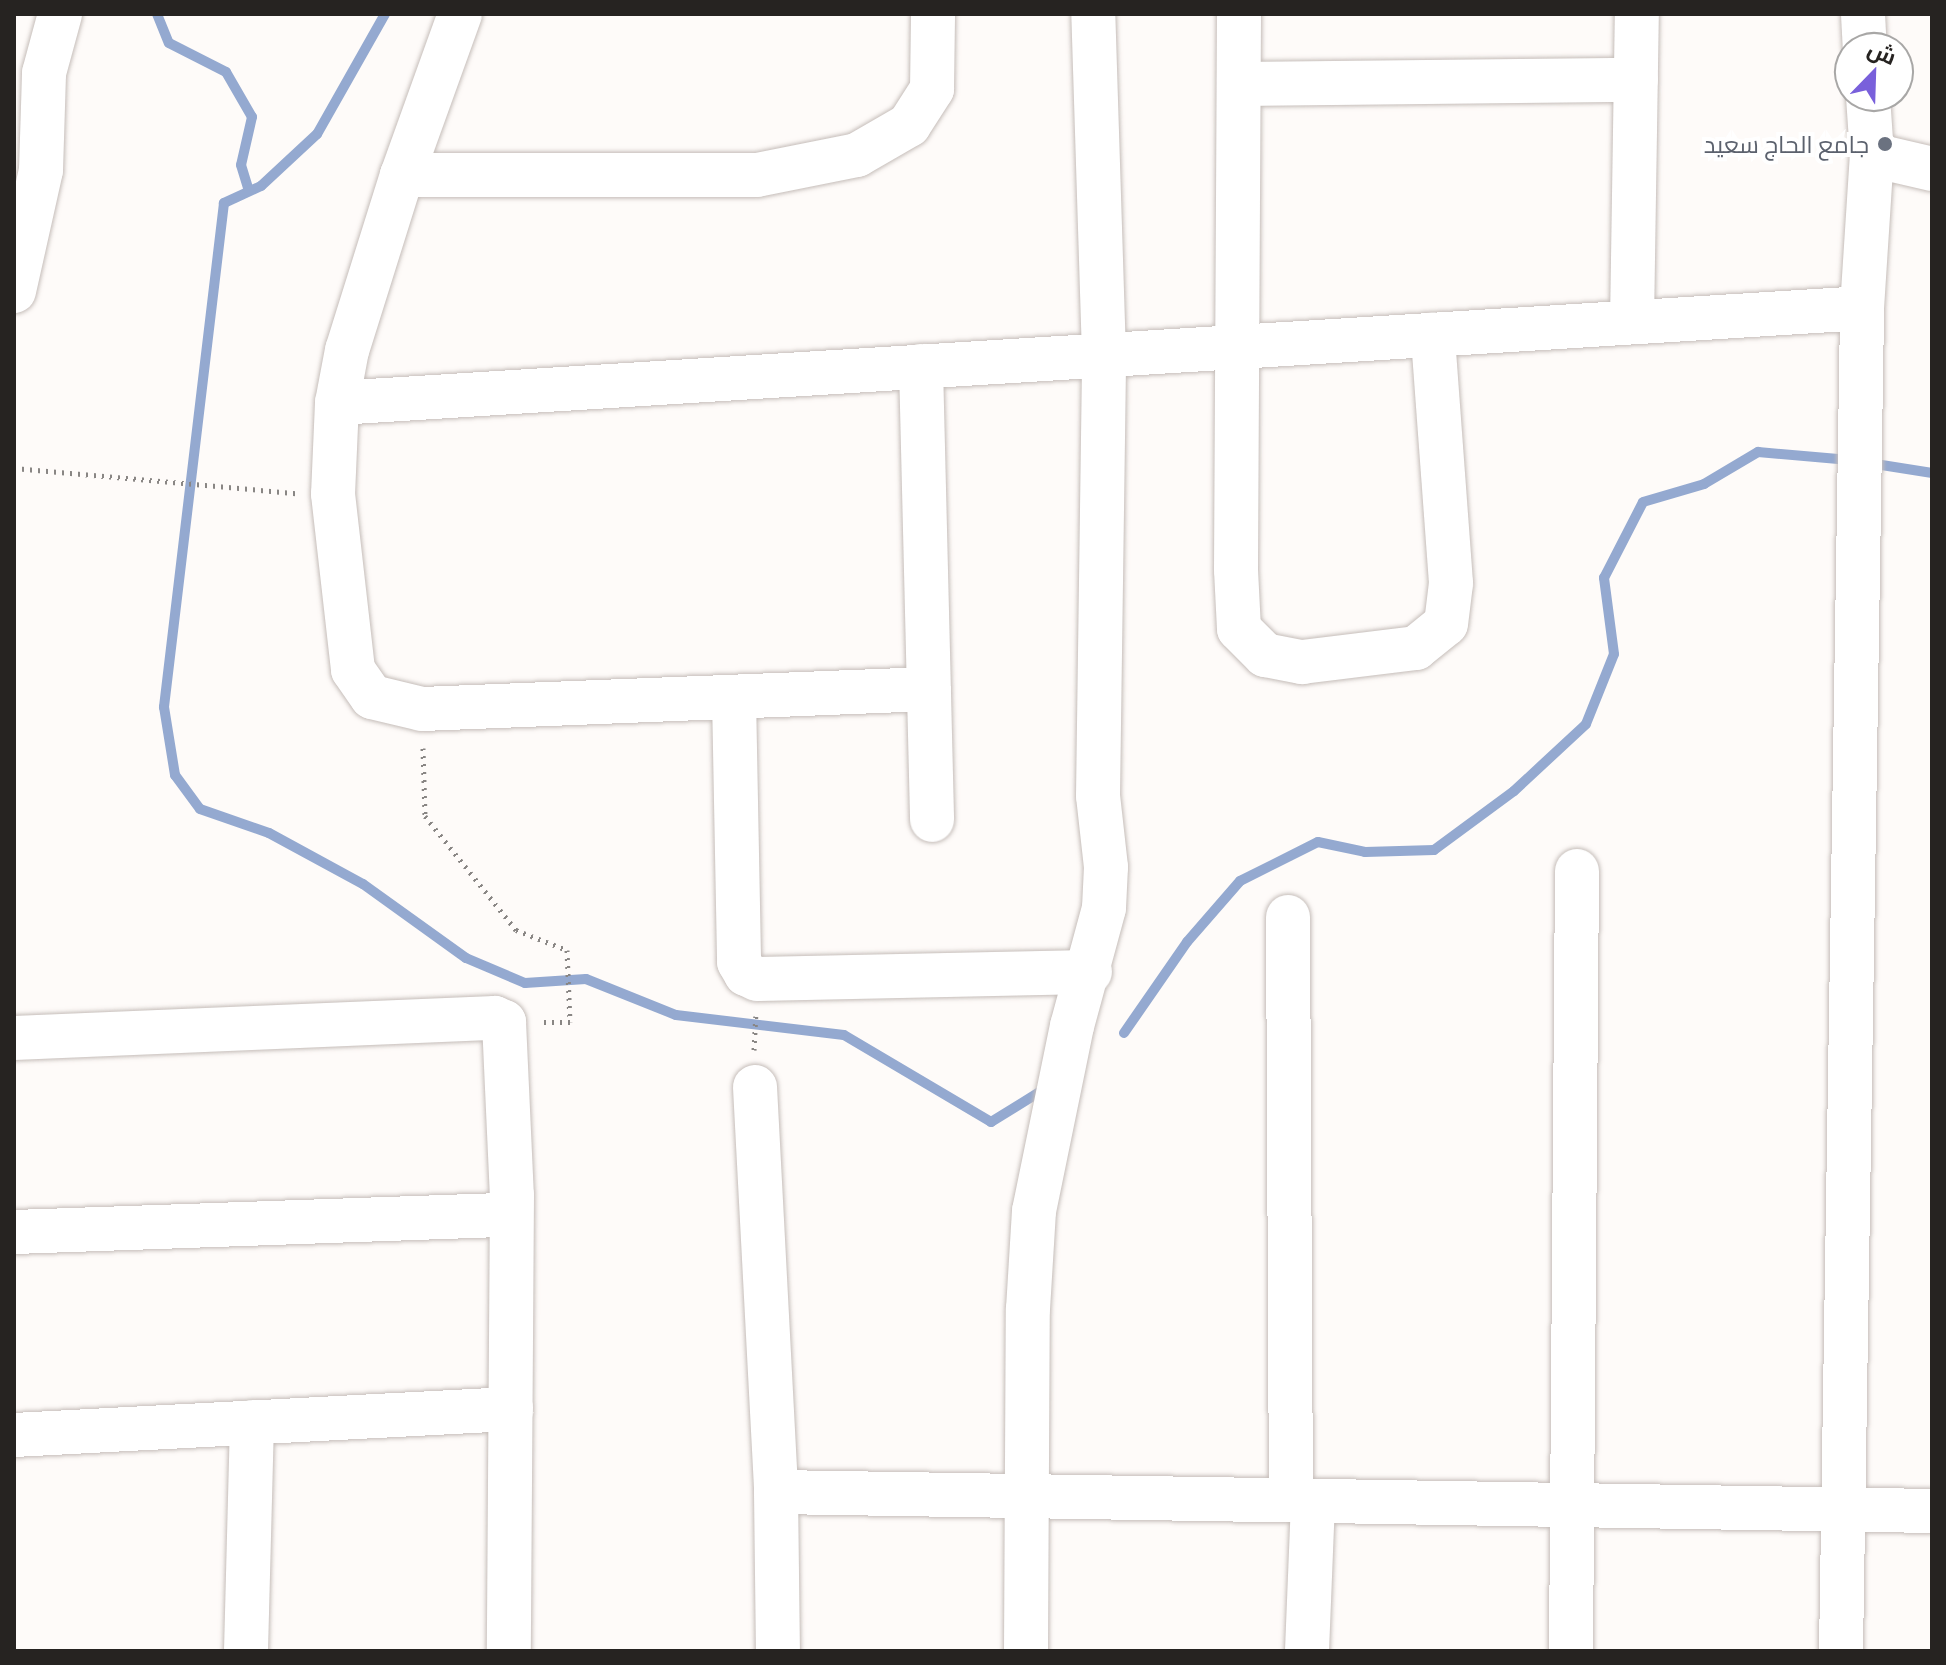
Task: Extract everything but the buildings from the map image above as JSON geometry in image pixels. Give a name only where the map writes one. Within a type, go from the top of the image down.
[{"type":"street","points":[[14,291],[20,229],[41,170],[44,73],[60,14]]},
{"type":"street","points":[[460,14],[402,175],[347,350],[337,403],[333,494],[353,670],[372,697],[422,709],[929,689]]},
{"type":"street","points":[[402,175],[757,175],[857,155],[909,125],[932,89],[933,14]]},
{"type":"street","points":[[1026,1651],[1034,1211],[1072,1026],[1090,972],[1104,908],[1106,867],[1098,796],[1104,355],[1093,14]]},
{"type":"street","points":[[1239,14],[1239,629],[1265,655],[1302,662],[1416,648],[1446,624],[1451,583],[1433,335]]},
{"type":"street","points":[[1632,322],[1637,14]]},
{"type":"street","points":[[1239,84],[1636,80]]},
{"type":"street","points":[[1841,1651],[1862,308],[1872,155],[1869,112]]},
{"type":"street","points":[[1872,155],[1932,169]]},
{"type":"street","points":[[337,403],[1862,308]]},
{"type":"street","points":[[921,366],[932,820]]},
{"type":"street","points":[[734,697],[739,962],[746,974],[757,979],[1090,972]]},
{"type":"street","points":[[1571,1651],[1577,871]]},
{"type":"street","points":[[1288,917],[1307,1651]]},
{"type":"street","points":[[14,1038],[495,1018],[504,1022],[511,1215],[509,1651]]},
{"type":"street","points":[[754,1073],[776,1492],[778,1651]]},
{"type":"street","points":[[14,1232],[511,1215]]},
{"type":"street","points":[[14,1435],[511,1409]]},
{"type":"street","points":[[246,1651],[252,1422]]},
{"type":"street","points":[[776,1492],[1932,1511]]},
{"type":"path","points":[[14,468],[216,489],[333,494]]},
{"type":"path","points":[[422,709],[425,816],[516,930],[567,950],[570,1022]]},
{"type":"path","points":[[754,1073],[758,1000]]},
{"type":"waterway","points":[[157,14],[169,43],[226,72],[252,117],[241,165],[249,191]]},
{"type":"waterway","points":[[385,14],[317,134],[261,186],[224,203],[164,707],[175,775],[200,809],[269,833],[363,884],[466,958],[525,983],[586,979],[676,1015],[844,1035],[991,1122],[1046,1088]]},
{"type":"waterway","points":[[1124,1033],[1187,942],[1240,881],[1318,842],[1365,852],[1434,850],[1514,791],[1586,724],[1614,654],[1604,578],[1643,502],[1704,484],[1758,452],[1850,460]]},
{"type":"waterway","points":[[1869,463],[1932,473]]},
{"type":"place","name":"جامع الحاج سعيد","points":[[1885,144]]}]
